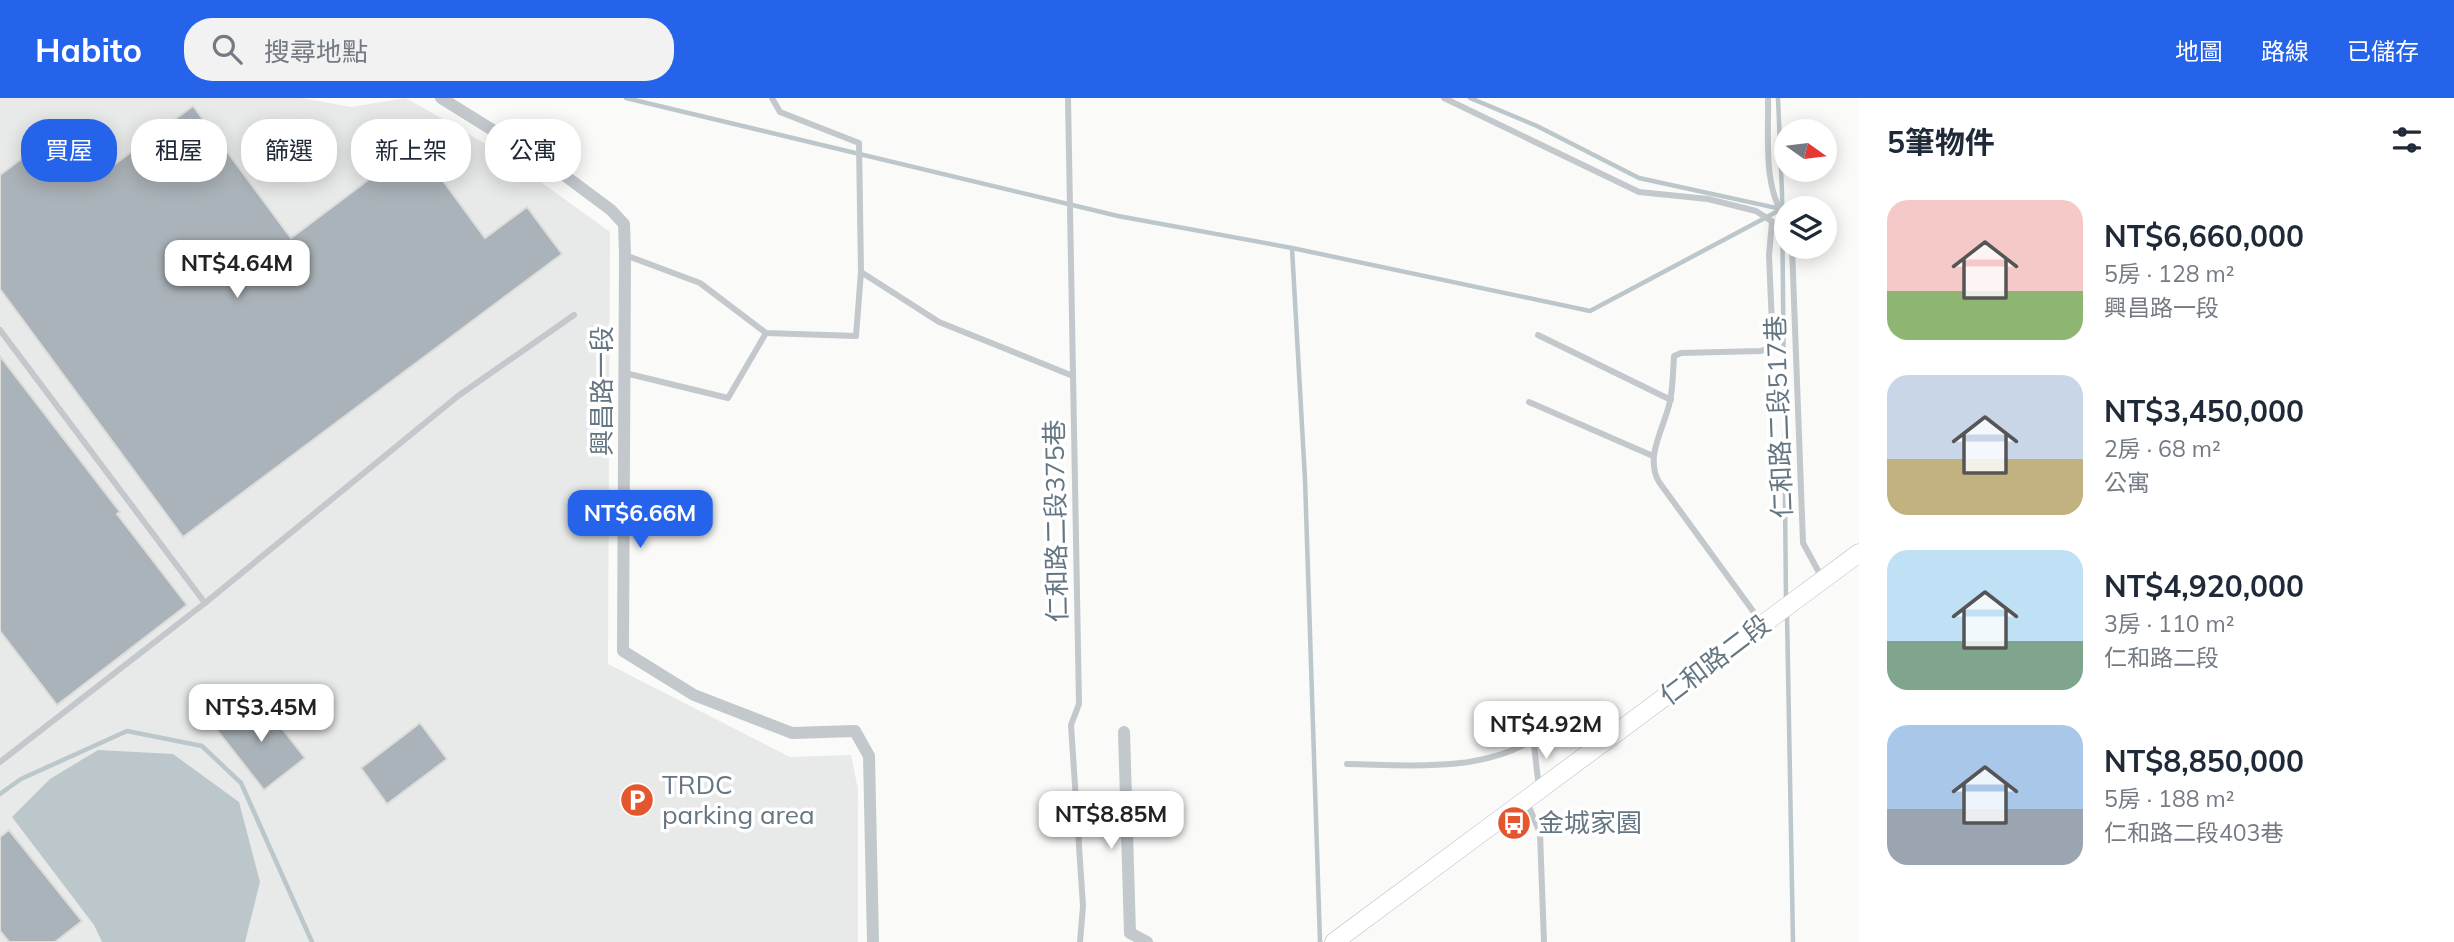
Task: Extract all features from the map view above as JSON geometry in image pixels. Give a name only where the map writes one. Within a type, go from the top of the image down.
[{"type":"main road","name":"仁和路二段","points":[[1334,942],[1859,553]]},
{"type":"street","name":"興昌路一段","points":[[440,98],[560,172],[611,210],[624,224],[622,651],[694,695],[792,733],[856,731],[869,756],[873,942]]},
{"type":"street","points":[[1124,732],[1130,933],[1147,942]]},
{"type":"lane","points":[[625,255],[700,283],[766,333],[856,336],[861,272],[859,143],[780,112],[772,98]]},
{"type":"lane","name":"仁和路二段375巷","points":[[1068,98],[1079,704],[1071,725],[1083,906],[1080,942]]},
{"type":"lane","points":[[1444,98],[1639,192],[1707,199],[1756,211],[1772,222],[1769,255],[1772,327],[1769,348],[1761,351],[1681,353],[1674,356],[1671,400],[1653,456],[1655,475],[1659,482],[1763,625]]},
{"type":"lane","points":[[1768,98],[1771,186],[1775,196]]},
{"type":"lane","name":"仁和路二段517巷","points":[[1792,259],[1803,543],[1823,580]]},
{"type":"lane","points":[[861,272],[939,322],[1073,376]]},
{"type":"lane","points":[[0,762],[205,603],[458,397],[574,315]]},
{"type":"lane","points":[[0,330],[205,603]]},
{"type":"lane","points":[[625,373],[728,398],[766,333]]},
{"type":"lane","points":[[1538,335],[1671,400]]},
{"type":"lane","points":[[1529,401],[1653,456]]},
{"type":"lane","points":[[1530,711],[1533,795],[1540,833],[1544,942]]},
{"type":"lane","points":[[1347,764],[1436,765],[1486,760],[1517,750],[1533,740]]},
{"type":"shaded area","points":[[0,98],[302,98],[351,107],[406,98],[442,119],[351,119],[351,182],[471,182],[471,135],[485,144],[485,182],[541,182],[610,232],[608,664],[790,757],[851,755],[858,789],[858,942],[0,942]]},
{"type":"shaded area","points":[[98,750],[173,754],[239,802],[260,882],[245,942],[102,942],[94,925],[12,817],[50,779]]},
{"type":"building","points":[[193,106],[203,119],[176,119]]},
{"type":"building","points":[[131,152],[131,182],[227,182],[227,152],[241,171],[241,182],[249,182],[291,238],[365,182],[444,182],[485,238],[527,207],[562,254],[183,537],[0,289],[0,175],[21,159],[21,182],[117,182],[117,163]]},
{"type":"building","points":[[0,356],[120,512],[117,514],[187,605],[57,705],[0,631]]},
{"type":"building","points":[[258,698],[305,758],[264,790],[217,730]]},
{"type":"building","points":[[420,723],[447,759],[387,804],[361,768]]},
{"type":"building","points":[[9,830],[82,921],[55,942],[9,942],[0,931],[0,837]]},
{"type":"waterway","points":[[626,98],[1118,216],[1292,248],[1590,311],[1774,213]]},
{"type":"waterway","points":[[1470,98],[1537,126],[1639,178],[1774,207]]},
{"type":"waterway","points":[[1778,98],[1782,193],[1786,601]]},
{"type":"waterway","points":[[1292,248],[1305,479],[1320,942]]},
{"type":"waterway","points":[[1787,613],[1793,942]]},
{"type":"waterway","points":[[0,794],[21,779],[127,731],[202,746],[241,783],[312,942]]},
{"type":"place","name":"TRDC parking area","points":[[637,800]]},
{"type":"place","name":"金城家園","points":[[1514,823]]}]
